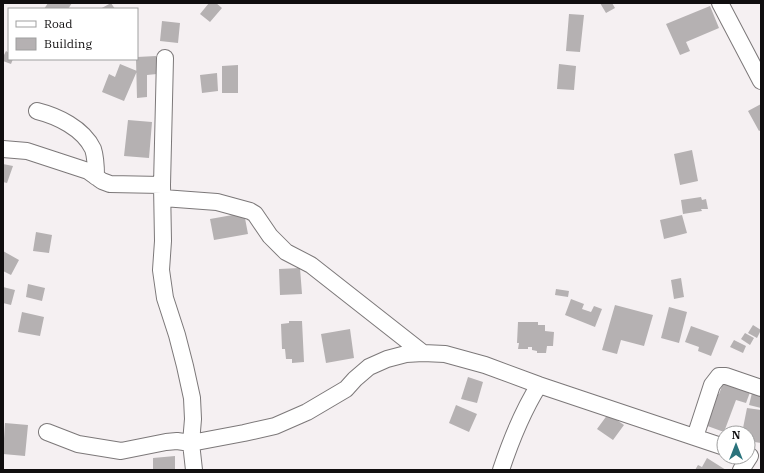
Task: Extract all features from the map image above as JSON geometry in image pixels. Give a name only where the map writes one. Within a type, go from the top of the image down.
[{"type":"street","points":[[720,3],[761,81]]},
{"type":"street","points":[[165,58],[162,192],[163,241],[161,270],[165,298],[181,350],[192,398],[193,419],[191,443],[194,470]]},
{"type":"street","points":[[36,111],[48,114],[71,125],[89,142],[96,160],[96,177]]},
{"type":"street","points":[[3,149],[27,151],[88,171],[110,184],[217,202],[250,211],[255,214],[270,236],[286,252],[311,265],[423,352]]},
{"type":"street","points":[[47,432],[78,444],[121,451],[166,442],[177,441],[191,443],[244,433],[275,426],[307,412],[346,389],[369,367],[387,359],[406,354],[423,352],[445,354],[485,365],[539,385],[716,445]]},
{"type":"street","points":[[695,438],[712,385],[719,376],[726,376],[761,388]]},
{"type":"street","points":[[501,470],[518,423],[539,385]]},
{"type":"building","points":[[48,3],[72,3],[69,8],[45,8]]},
{"type":"building","points":[[111,3],[114,8],[102,8]]},
{"type":"building","points":[[209,3],[216,3],[222,8],[210,22],[200,14]]},
{"type":"building","points":[[600,3],[612,3],[615,8],[606,13]]},
{"type":"building","points":[[710,6],[719,28],[686,42],[690,51],[680,55],[666,24]]},
{"type":"building","points":[[569,14],[584,15],[580,52],[566,51]]},
{"type":"building","points":[[162,21],[180,23],[178,43],[160,41]]},
{"type":"building","points":[[6,51],[8,52],[8,60],[13,60],[11,64],[3,61]]},
{"type":"building","points":[[156,56],[157,74],[147,75],[147,97],[137,98],[136,60],[138,60],[138,57]]},
{"type":"building","points":[[120,64],[137,71],[124,101],[102,92],[109,74],[115,77]]},
{"type":"building","points":[[559,64],[576,66],[574,90],[557,89]]},
{"type":"building","points":[[238,65],[238,93],[222,93],[222,66]]},
{"type":"building","points":[[217,73],[218,91],[202,93],[200,75]]},
{"type":"building","points":[[761,104],[761,130],[759,131],[748,111]]},
{"type":"building","points":[[128,120],[152,122],[149,158],[124,156]]},
{"type":"building","points":[[692,150],[698,181],[680,185],[674,154]]},
{"type":"building","points":[[3,164],[13,166],[7,183],[3,182]]},
{"type":"building","points":[[701,197],[702,200],[706,199],[708,209],[701,209],[702,211],[683,214],[681,200]]},
{"type":"building","points":[[244,213],[248,234],[214,240],[210,219]]},
{"type":"building","points":[[682,215],[687,233],[664,239],[660,220]]},
{"type":"building","points":[[36,232],[52,235],[49,253],[33,251]]},
{"type":"building","points":[[3,251],[19,260],[11,275],[3,271]]},
{"type":"building","points":[[300,268],[302,294],[280,295],[279,269]]},
{"type":"building","points":[[681,278],[684,297],[674,299],[671,280]]},
{"type":"building","points":[[28,284],[45,288],[42,301],[26,297]]},
{"type":"building","points":[[3,287],[15,290],[11,305],[3,303]]},
{"type":"building","points":[[556,289],[569,291],[568,297],[555,295]]},
{"type":"building","points":[[571,299],[584,304],[582,309],[591,312],[594,306],[602,309],[595,327],[565,315]]},
{"type":"building","points":[[615,305],[653,315],[644,346],[621,340],[617,354],[602,350]]},
{"type":"building","points":[[669,307],[687,312],[679,343],[661,338]]},
{"type":"building","points":[[22,312],[44,317],[40,336],[18,332]]},
{"type":"building","points":[[289,321],[302,321],[304,362],[292,363],[292,359],[286,359],[285,349],[282,349],[281,324],[289,323]]},
{"type":"building","points":[[518,322],[538,322],[538,325],[545,325],[545,331],[554,332],[553,346],[547,346],[546,353],[537,353],[537,351],[532,350],[532,347],[528,347],[528,349],[518,349]]},
{"type":"building","points":[[753,325],[761,330],[757,338],[748,333]]},
{"type":"building","points":[[691,326],[719,336],[711,356],[698,351],[699,347],[685,342]]},
{"type":"building","points":[[350,329],[354,358],[326,363],[321,334]]},
{"type":"building","points":[[745,333],[754,338],[750,345],[741,339]]},
{"type":"building","points":[[734,340],[746,346],[743,353],[730,347]]},
{"type":"building","points":[[468,377],[483,382],[477,403],[461,399]]},
{"type":"building","points":[[725,378],[752,387],[746,403],[736,400],[727,425],[716,425],[716,429],[702,424],[713,392],[719,394]]},
{"type":"building","points":[[753,389],[761,391],[761,408],[749,405]]},
{"type":"building","points":[[456,405],[477,414],[469,432],[449,423]]},
{"type":"building","points":[[747,408],[761,410],[761,443],[756,442],[756,425],[744,425]]},
{"type":"building","points":[[608,414],[624,425],[613,440],[597,429]]},
{"type":"building","points":[[5,423],[28,425],[25,456],[3,454]]},
{"type":"building","points":[[175,456],[175,470],[153,470],[153,458]]},
{"type":"building","points":[[707,458],[726,470],[695,470],[698,465],[702,467]]}]
